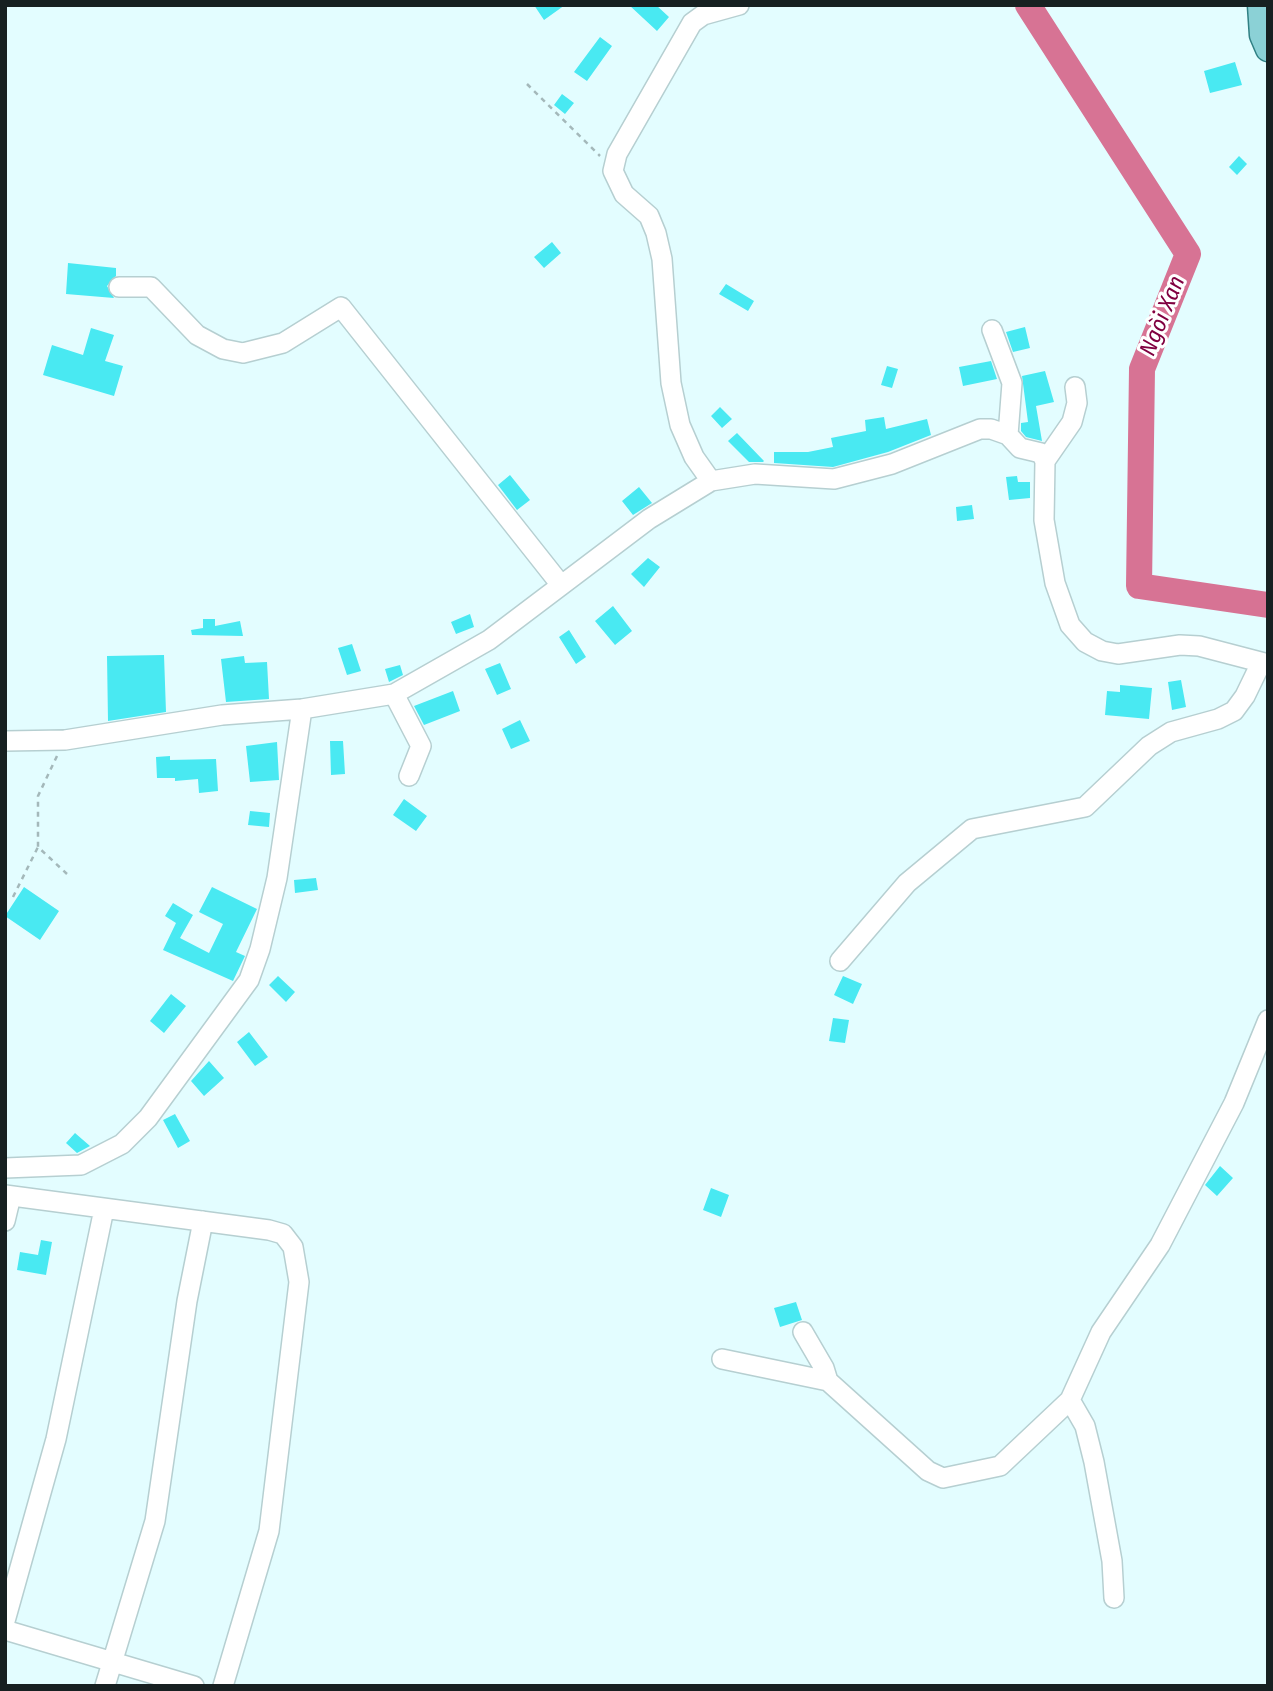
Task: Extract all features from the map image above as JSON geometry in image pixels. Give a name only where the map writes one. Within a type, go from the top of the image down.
[{"type":"main road","points":[[1261,5],[1262,35],[1268,50]]},
{"type":"street","points":[[711,481],[689,446],[673,394],[666,351],[662,259],[656,233],[649,216],[624,194],[613,171],[617,154],[692,23],[703,15],[739,5]]},
{"type":"street","points":[[119,287],[151,288],[197,335],[223,349],[243,353],[283,343],[341,307],[561,585]]},
{"type":"street","points":[[992,330],[1012,383],[1008,435]]},
{"type":"street","points":[[1045,461],[1072,422],[1077,403],[1075,387]]},
{"type":"street","points":[[5,741],[65,740],[222,715],[302,709],[394,694],[489,640],[649,519],[711,481],[755,474],[835,479],[892,464],[980,429],[991,429],[1008,435],[1020,448],[1041,453],[1045,461],[1044,520],[1050,562],[1063,611],[1078,635],[1094,647],[1118,654],[1180,645],[1199,646],[1264,664],[1234,711],[1218,719],[1171,732],[1149,746],[1085,807],[972,829],[906,883],[840,961]]},
{"type":"street","points":[[394,694],[421,746],[409,776]]},
{"type":"street","points":[[5,1168],[81,1165],[122,1144],[148,1118],[248,979],[260,949],[277,878],[302,709]]},
{"type":"street","points":[[803,1332],[820,1360],[828,1381],[928,1471],[943,1478],[1000,1466],[1070,1400],[1101,1332],[1160,1245],[1228,1115],[1268,1020]]},
{"type":"street","points":[[5,1221],[8,1196],[283,1234],[293,1247],[299,1282],[270,1531],[223,1686]]},
{"type":"street","points":[[5,1620],[56,1439],[104,1209]]},
{"type":"street","points":[[105,1686],[155,1521],[183,1326],[203,1221]]},
{"type":"street","points":[[722,1359],[828,1381]]},
{"type":"street","points":[[1070,1400],[1085,1426],[1094,1462],[1112,1561],[1114,1598]]},
{"type":"street","points":[[5,1630],[194,1686]]},
{"type":"path","points":[[527,84],[605,159],[613,171]]},
{"type":"path","points":[[13,897],[38,846],[37,796],[65,740]]},
{"type":"path","points":[[38,846],[67,874]]},
{"type":"building","points":[[534,5],[565,5],[544,20]]},
{"type":"building","points":[[629,5],[656,5],[669,17],[657,31]]},
{"type":"building","points":[[600,37],[612,46],[587,81],[574,72]]},
{"type":"building","points":[[1235,62],[1242,85],[1210,93],[1204,71]]},
{"type":"building","points":[[562,94],[574,103],[565,114],[554,105]]},
{"type":"building","points":[[1239,156],[1247,164],[1237,175],[1229,167]]},
{"type":"building","points":[[552,242],[561,253],[544,268],[534,257]]},
{"type":"building","points":[[68,263],[116,268],[116,276],[107,286],[114,298],[66,294]]},
{"type":"building","points":[[726,284],[754,301],[748,311],[719,294]]},
{"type":"building","points":[[1025,327],[1030,348],[1013,352],[1006,332]]},
{"type":"building","points":[[91,328],[114,335],[105,361],[123,366],[114,396],[43,375],[52,345],[83,355]]},
{"type":"building","points":[[991,361],[997,379],[963,386],[959,367]]},
{"type":"building","points":[[887,366],[898,369],[892,388],[881,385]]},
{"type":"building","points":[[1045,371],[1054,402],[1036,406],[1042,441],[1026,437],[1021,431],[1021,423],[1028,422],[1022,376]]},
{"type":"building","points":[[720,407],[732,419],[722,428],[711,416]]},
{"type":"building","points":[[884,417],[886,429],[927,419],[931,435],[888,452],[833,467],[774,463],[774,452],[808,452],[833,447],[831,438],[866,431],[865,420]]},
{"type":"building","points":[[737,433],[763,462],[749,462],[728,441]]},
{"type":"building","points":[[510,475],[530,500],[517,510],[498,485]]},
{"type":"building","points":[[1017,476],[1018,482],[1030,482],[1030,498],[1009,500],[1006,477]]},
{"type":"building","points":[[639,487],[652,503],[633,515],[622,501]]},
{"type":"building","points":[[972,505],[974,519],[957,521],[956,507]]},
{"type":"building","points":[[648,558],[660,567],[644,587],[631,574]]},
{"type":"building","points":[[613,606],[632,631],[615,645],[595,621]]},
{"type":"building","points":[[470,614],[474,627],[456,634],[451,622]]},
{"type":"building","points":[[203,619],[215,619],[215,626],[240,621],[243,636],[192,635],[191,630],[203,628]]},
{"type":"building","points":[[569,630],[586,657],[576,664],[559,637]]},
{"type":"building","points":[[352,644],[361,671],[347,675],[338,648]]},
{"type":"building","points":[[164,655],[166,712],[108,721],[107,656]]},
{"type":"building","points":[[244,656],[245,663],[267,662],[269,699],[226,702],[221,659]]},
{"type":"building","points":[[500,663],[511,689],[497,695],[485,669]]},
{"type":"building","points":[[400,665],[403,675],[389,682],[385,669]]},
{"type":"building","points":[[1181,680],[1186,707],[1172,710],[1168,682]]},
{"type":"building","points":[[1120,685],[1152,688],[1149,719],[1105,715],[1107,691],[1120,692]]},
{"type":"building","points":[[453,691],[460,711],[424,725],[414,706]]},
{"type":"building","points":[[520,720],[530,741],[511,749],[502,729]]},
{"type":"building","points":[[330,741],[343,741],[345,774],[331,775]]},
{"type":"building","points":[[277,742],[279,780],[250,782],[246,746]]},
{"type":"building","points":[[170,756],[170,760],[216,759],[218,791],[199,793],[198,779],[175,781],[175,778],[157,778],[156,757]]},
{"type":"building","points":[[404,799],[427,816],[416,831],[393,815]]},
{"type":"building","points":[[250,811],[270,813],[269,827],[248,825]]},
{"type":"building","points":[[316,878],[318,890],[295,893],[294,880]]},
{"type":"building","points":[[24,887],[59,911],[40,940],[5,916]]},
{"type":"building","points":[[212,887],[257,909],[236,952],[245,956],[233,981],[163,950],[176,923],[165,916],[173,903],[193,915],[180,938],[209,953],[223,924],[199,912]]},
{"type":"building","points":[[278,976],[295,992],[286,1002],[269,985]]},
{"type":"building","points":[[843,976],[862,984],[853,1004],[834,995]]},
{"type":"building","points":[[171,994],[186,1006],[164,1033],[150,1021]]},
{"type":"building","points":[[833,1018],[849,1020],[845,1043],[829,1041]]},
{"type":"building","points":[[249,1032],[268,1057],[255,1066],[237,1042]]},
{"type":"building","points":[[209,1061],[224,1078],[204,1096],[191,1081]]},
{"type":"building","points":[[175,1114],[190,1141],[178,1148],[163,1120]]},
{"type":"building","points":[[75,1133],[90,1146],[77,1153],[66,1143]]},
{"type":"building","points":[[1220,1166],[1233,1178],[1217,1196],[1205,1185]]},
{"type":"building","points":[[711,1188],[729,1195],[721,1217],[703,1210]]},
{"type":"building","points":[[41,1240],[52,1242],[46,1275],[17,1270],[20,1252],[38,1255]]},
{"type":"building","points":[[796,1302],[802,1320],[780,1327],[774,1308]]},
{"type":"waterway","name":"Ngòi Xan","points":[[1028,5],[1188,254],[1142,369],[1139,586],[1268,605]]}]
